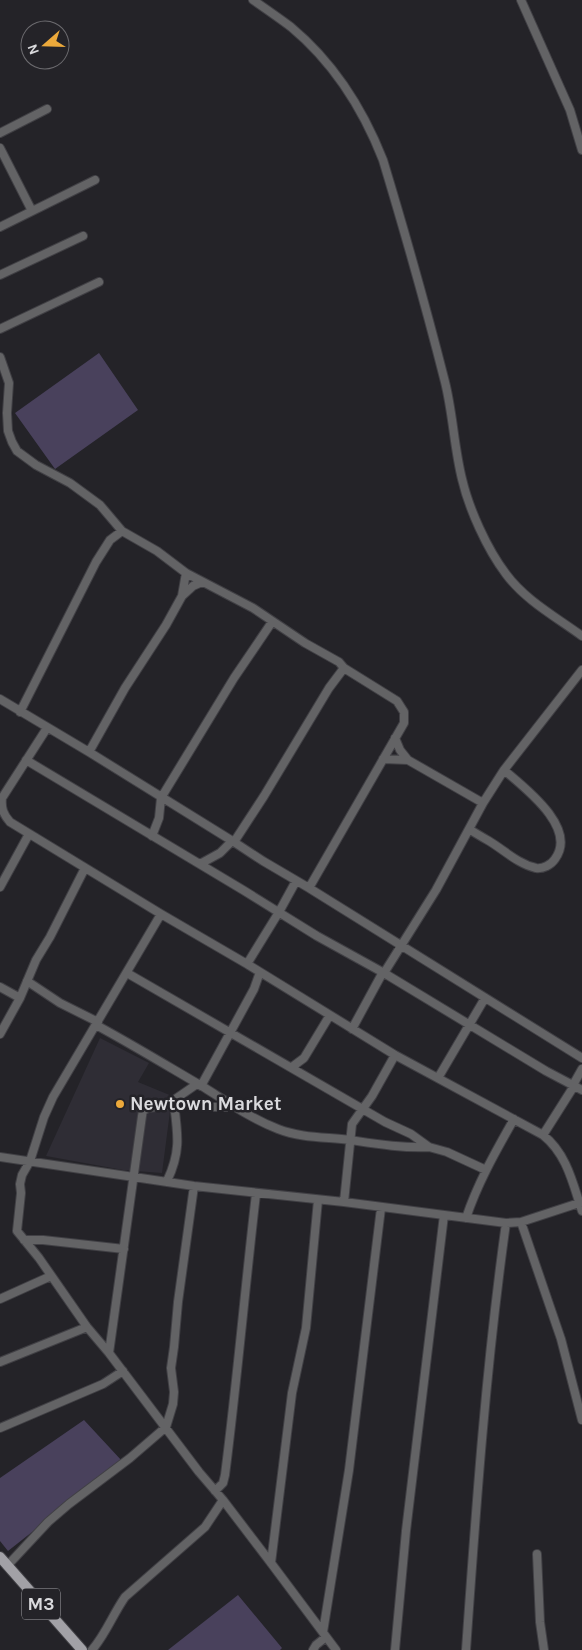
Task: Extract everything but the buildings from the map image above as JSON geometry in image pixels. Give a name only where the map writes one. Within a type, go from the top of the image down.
[{"type":"main road","name":"M3","points":[[0,1557],[77,1648]]},
{"type":"street","points":[[253,0],[292,28],[330,66],[354,100],[374,136],[383,160],[436,348],[452,419],[461,477],[478,524],[498,562],[515,585],[582,636]]},
{"type":"street","points":[[521,0],[570,110],[582,150]]},
{"type":"street","points":[[0,133],[46,109]]},
{"type":"street","points":[[0,148],[32,211]]},
{"type":"street","points":[[0,227],[95,180]]},
{"type":"street","points":[[0,275],[82,236]]},
{"type":"street","points":[[0,329],[99,282]]},
{"type":"street","points":[[0,357],[9,382],[8,431],[17,451],[36,465],[87,495],[100,505],[122,531],[157,551],[186,573],[231,595],[317,650],[340,662],[344,668],[400,704],[404,712],[404,723],[309,888]]},
{"type":"street","points":[[110,540],[113,522]]},
{"type":"street","points":[[20,712],[96,562],[110,540],[122,531]]},
{"type":"street","points":[[182,596],[186,573]]},
{"type":"street","points":[[89,752],[125,688],[166,625],[182,596],[193,586],[202,582]]},
{"type":"street","points":[[152,836],[159,818],[162,798],[234,678],[272,622]]},
{"type":"street","points":[[200,864],[220,853],[233,841],[264,796],[328,688],[344,668]]},
{"type":"street","points":[[352,1029],[383,973],[436,890],[483,803],[504,770],[582,670]]},
{"type":"street","points":[[0,700],[89,752],[582,1058]]},
{"type":"street","points":[[47,728],[2,798],[0,806],[10,822],[352,1029],[543,1135],[554,1144],[561,1154],[581,1202],[582,1211]]},
{"type":"street","points":[[395,738],[400,750],[408,760],[483,803]]},
{"type":"street","points":[[26,760],[348,954],[582,1090]]},
{"type":"street","points":[[383,760],[408,760]]},
{"type":"street","points":[[469,829],[513,858],[538,868],[547,866],[560,851],[562,843],[560,832],[547,811],[504,770]]},
{"type":"street","points":[[0,887],[29,834]]},
{"type":"street","points":[[0,1034],[20,998],[36,960],[50,937],[85,868]]},
{"type":"street","points":[[247,964],[296,881]]},
{"type":"street","points":[[161,914],[53,1098],[44,1117],[30,1161],[22,1175],[17,1228],[19,1235],[87,1327],[109,1353],[199,1472],[223,1500],[336,1650]]},
{"type":"street","points":[[127,972],[429,1146],[486,1170]]},
{"type":"street","points":[[170,1104],[199,1085],[254,989],[260,972]]},
{"type":"street","points":[[28,981],[60,1003],[152,1055],[234,1107],[265,1123],[292,1133],[407,1148],[429,1146]]},
{"type":"street","points":[[0,987],[20,998]]},
{"type":"street","points":[[438,1078],[486,998]]},
{"type":"street","points":[[292,1067],[304,1058],[330,1015]]},
{"type":"street","points":[[344,1202],[352,1124],[395,1054]]},
{"type":"street","points":[[543,1135],[574,1086],[582,1069]]},
{"type":"street","points":[[109,1353],[144,1111],[148,1108],[186,1103],[212,1107],[234,1107]]},
{"type":"street","points":[[167,1182],[178,1149],[170,1104]]},
{"type":"street","points":[[466,1218],[474,1194],[514,1119]]},
{"type":"street","points":[[0,1157],[194,1186],[344,1202],[506,1223],[521,1222],[581,1202]]},
{"type":"street","points":[[7,1566],[62,1510],[130,1458],[166,1427],[173,1404],[174,1392],[171,1368],[194,1186]]},
{"type":"street","points":[[215,1490],[223,1482],[225,1476],[256,1194]]},
{"type":"street","points":[[271,1563],[292,1393],[306,1328],[318,1200]]},
{"type":"street","points":[[313,1650],[325,1635],[349,1470],[381,1208]]},
{"type":"street","points":[[395,1650],[406,1531],[444,1215]]},
{"type":"street","points":[[521,1222],[561,1339],[582,1420]]},
{"type":"street","points":[[466,1650],[496,1297],[506,1223]]},
{"type":"street","points":[[24,1240],[43,1240],[124,1249]]},
{"type":"street","points":[[0,1299],[51,1276]]},
{"type":"street","points":[[0,1362],[87,1327]]},
{"type":"street","points":[[0,1428],[103,1384],[123,1372]]},
{"type":"street","points":[[92,1650],[98,1643],[116,1609],[125,1598],[205,1527],[223,1500]]},
{"type":"street","points":[[537,1554],[539,1606],[544,1650]]},
{"type":"shaded area","points":[[99,353],[138,410],[55,469],[15,413]]},
{"type":"shaded area","name":"Newtown Market","points":[[100,1038],[149,1063],[138,1082],[172,1096],[162,1173],[123,1170],[46,1156]]},
{"type":"shaded area","points":[[84,1420],[122,1461],[8,1551],[0,1541],[0,1478]]},
{"type":"shaded area","points":[[238,1595],[282,1648],[280,1650],[168,1650]]},
{"type":"place","name":"Newtown Market","points":[[120,1104]]}]
